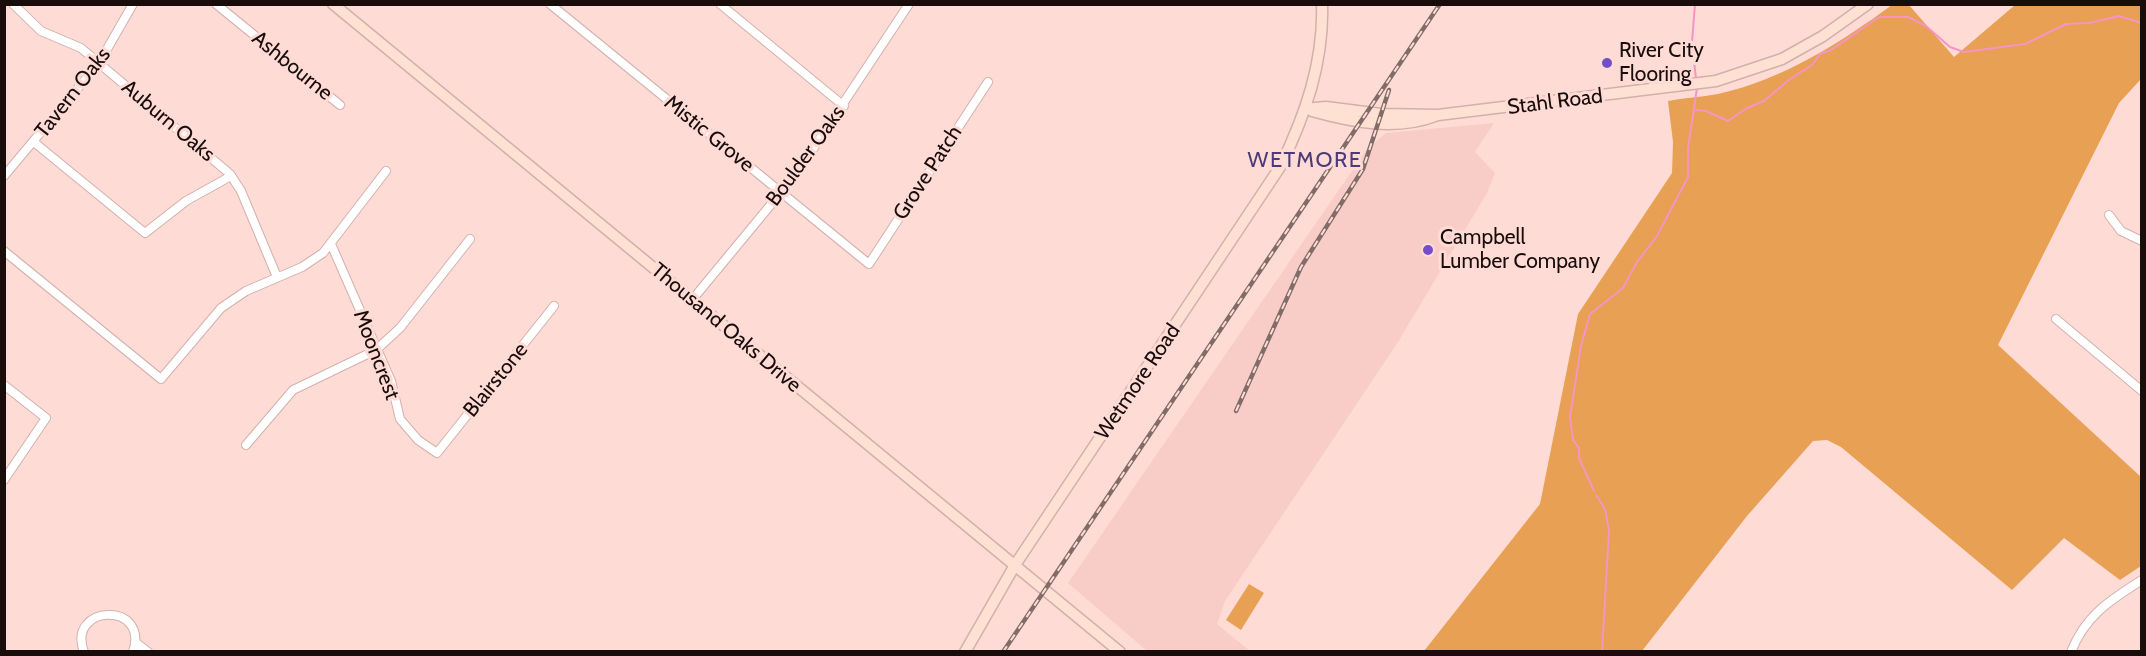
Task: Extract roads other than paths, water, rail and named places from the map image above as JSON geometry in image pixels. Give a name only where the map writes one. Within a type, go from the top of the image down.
[{"type":"main road","name":"Thousand Oaks Drive","points":[[333,4],[1120,651]]},
{"type":"main road","name":"Wetmore Road","points":[[965,651],[1016,566],[1271,185],[1305,109],[1319,51],[1322,4]]},
{"type":"main road","name":"Stahl Road","points":[[1305,109],[1332,117],[1378,124],[1419,122],[1438,115],[1716,81],[1782,59],[1823,36],[1868,4]]},
{"type":"street","name":"Auburn Oaks","points":[[13,4],[41,31],[54,39],[71,43],[99,63],[231,176],[241,191],[277,277]]},
{"type":"street","name":"Tavern Oaks","points":[[4,176],[35,143],[99,63],[134,4]]},
{"type":"street","name":"Ashbourne","points":[[216,4],[340,105]]},
{"type":"street","name":"Mistic Grove","points":[[550,4],[869,264]]},
{"type":"street","points":[[720,4],[843,106]]},
{"type":"street","name":"Boulder Oaks","points":[[692,300],[781,193],[843,106],[909,4]]},
{"type":"street","name":"Grove Patch","points":[[869,264],[988,82]]},
{"type":"street","points":[[35,143],[145,233],[186,201],[231,176]]},
{"type":"street","points":[[4,251],[161,379],[221,309],[246,291],[309,263],[331,244],[386,171]]},
{"type":"street","points":[[2109,215],[2121,231],[2142,241]]},
{"type":"street","points":[[246,445],[292,390],[376,350],[400,328],[470,239]]},
{"type":"street","name":"Mooncrest","points":[[331,244],[394,392],[400,419],[418,440],[437,453]]},
{"type":"street","name":"Blairstone","points":[[437,453],[554,306]]},
{"type":"street","points":[[2056,319],[2142,391]]},
{"type":"street","points":[[4,385],[46,418],[4,480]]},
{"type":"street","points":[[2070,651],[2084,625],[2102,606],[2142,580]]},
{"type":"street","points":[[84,651],[82,641],[86,626],[91,620],[105,614],[120,616],[132,627],[135,642],[133,651]]},
{"type":"street","points":[[135,642],[148,651]]},
{"type":"waterway","points":[[1695,4],[1692,42],[1696,79]]},
{"type":"waterway","points":[[1696,110],[1706,111],[1728,121],[1747,108],[1764,101],[1790,79],[1812,65],[1820,54],[1831,50],[1879,17],[1908,17],[1926,26],[1950,47],[1964,52],[2025,44],[2066,24],[2089,23],[2119,16],[2142,23]]},
{"type":"waterway","points":[[1594,491],[1579,458],[1579,448],[1573,440],[1570,417],[1581,346],[1590,314],[1623,288],[1637,262],[1657,236],[1688,177],[1688,148],[1697,88]]},
{"type":"waterway","points":[[1596,495],[1605,509],[1609,531],[1602,651]]},
{"type":"railway","points":[[1003,652],[1440,4]]},
{"type":"railway","points":[[1236,411],[1301,267],[1363,169],[1389,90]]},
{"type":"place","name":"River City Flooring","points":[[1607,63]]},
{"type":"place","name":"Campbell Lumber Company","points":[[1428,250]]},
{"type":"district","name":"WETMORE","points":[[1305,161]]}]
